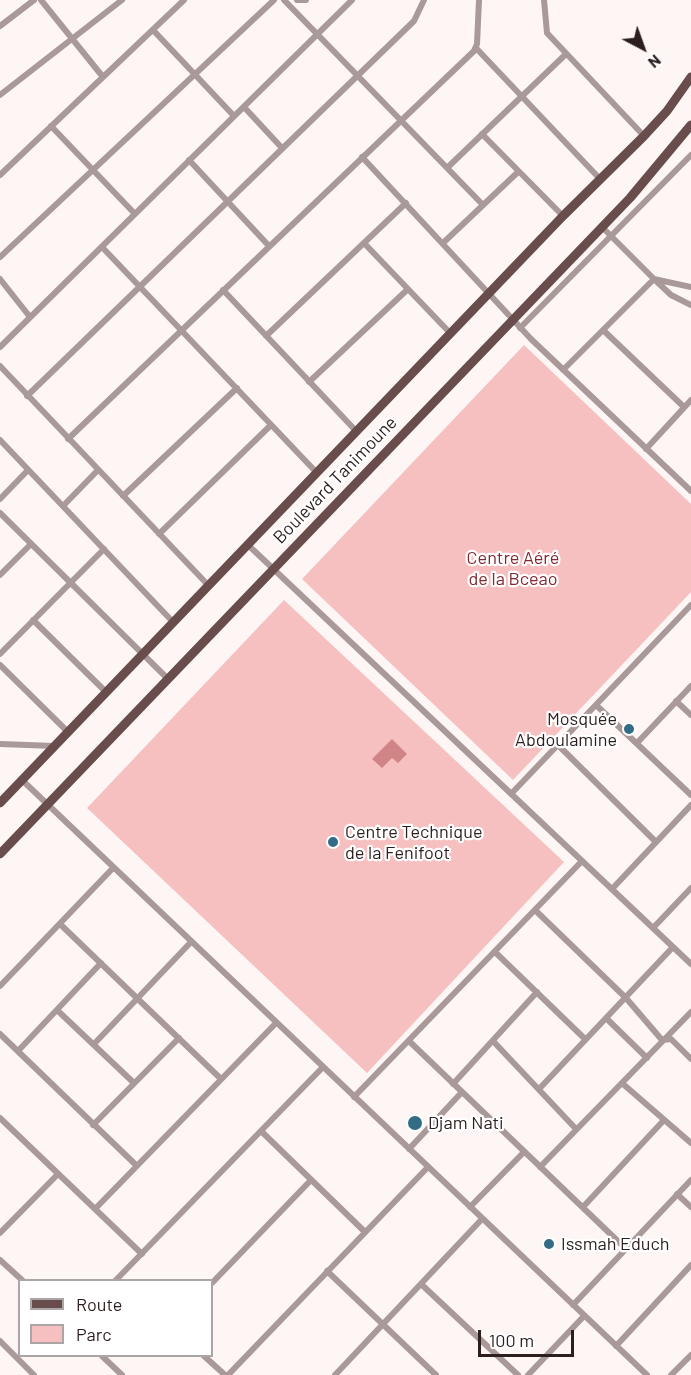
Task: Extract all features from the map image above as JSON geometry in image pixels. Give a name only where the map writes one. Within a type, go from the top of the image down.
[{"type":"main road","name":"Boulevard Tanimoune","points":[[0,803],[563,216],[644,136],[667,111],[691,78]]},
{"type":"main road","name":"Boulevard Tanimoune","points":[[0,854],[602,227],[669,155],[691,125]]},
{"type":"street","points":[[0,26],[34,0]]},
{"type":"street","points":[[41,0],[103,77]]},
{"type":"street","points":[[0,95],[122,0]]},
{"type":"street","points":[[1,174],[184,0]]},
{"type":"street","points":[[0,257],[274,0]]},
{"type":"street","points":[[284,0],[483,205]]},
{"type":"street","points":[[297,0],[306,0]]},
{"type":"street","points":[[0,347],[352,0]]},
{"type":"street","points":[[27,396],[414,21],[424,0]]},
{"type":"street","points":[[68,439],[476,48],[479,0]]},
{"type":"street","points":[[544,0],[545,30],[644,136]]},
{"type":"street","points":[[153,30],[234,116]]},
{"type":"street","points":[[476,48],[600,179]]},
{"type":"street","points":[[448,167],[566,54]]},
{"type":"street","points":[[244,107],[282,148]]},
{"type":"street","points":[[51,126],[135,214]]},
{"type":"street","points":[[482,134],[563,216]]},
{"type":"street","points":[[520,328],[691,155]]},
{"type":"street","points":[[362,157],[512,320],[646,449],[690,487]]},
{"type":"street","points":[[189,160],[269,246]]},
{"type":"street","points":[[443,243],[518,172]]},
{"type":"street","points":[[266,336],[406,203]]},
{"type":"street","points":[[602,227],[671,295],[691,305]]},
{"type":"street","points":[[364,243],[451,334]]},
{"type":"street","points":[[102,247],[317,473]]},
{"type":"street","points":[[0,279],[30,317]]},
{"type":"street","points":[[654,279],[691,287]]},
{"type":"street","points":[[563,370],[654,279]]},
{"type":"street","points":[[309,382],[408,289]]},
{"type":"street","points":[[223,290],[357,432]]},
{"type":"street","points":[[603,330],[684,407]]},
{"type":"street","points":[[0,366],[208,585]]},
{"type":"street","points":[[123,496],[237,388]]},
{"type":"street","points":[[646,449],[691,400]]},
{"type":"street","points":[[159,534],[271,424]]},
{"type":"street","points":[[0,440],[173,622]]},
{"type":"street","points":[[0,499],[28,470]]},
{"type":"street","points":[[63,506],[98,470]]},
{"type":"street","points":[[0,513],[69,584],[168,679]]},
{"type":"street","points":[[247,544],[691,964]]},
{"type":"street","points":[[0,575],[30,545]]},
{"type":"street","points":[[0,654],[104,549]]},
{"type":"street","points":[[512,794],[691,605]]},
{"type":"street","points":[[33,620],[106,692]]},
{"type":"street","points":[[0,664],[68,732]]},
{"type":"street","points":[[637,743],[691,686]]},
{"type":"street","points":[[676,701],[691,716]]},
{"type":"street","points":[[596,705],[691,795]]},
{"type":"street","points":[[0,744],[54,746]]},
{"type":"street","points":[[558,745],[656,842]]},
{"type":"street","points":[[21,780],[647,1375]]},
{"type":"street","points":[[612,889],[691,805]]},
{"type":"street","points":[[354,1097],[582,861]]},
{"type":"street","points":[[0,986],[113,868]]},
{"type":"street","points":[[653,928],[691,888]]},
{"type":"street","points":[[535,910],[626,998],[662,1040]]},
{"type":"street","points":[[60,924],[220,1078]]},
{"type":"street","points":[[93,1044],[191,942]]},
{"type":"street","points":[[540,1088],[673,947]]},
{"type":"street","points":[[495,952],[585,1039]]},
{"type":"street","points":[[18,1051],[101,963]]},
{"type":"street","points":[[453,1084],[537,992]]},
{"type":"street","points":[[57,1010],[135,1083]]},
{"type":"street","points":[[540,1167],[691,1012]]},
{"type":"street","points":[[606,1018],[647,1058]]},
{"type":"street","points":[[95,1209],[276,1023]]},
{"type":"street","points":[[0,1034],[137,1166]]},
{"type":"street","points":[[93,1125],[179,1038]]},
{"type":"street","points":[[662,1040],[670,1039],[691,1059]]},
{"type":"street","points":[[409,1041],[626,1248]]},
{"type":"street","points":[[493,1041],[540,1088],[576,1129]]},
{"type":"street","points":[[120,1279],[323,1068]]},
{"type":"street","points":[[623,1084],[691,1143]]},
{"type":"street","points":[[409,1149],[462,1092]]},
{"type":"street","points":[[0,1118],[142,1254]]},
{"type":"street","points":[[583,1207],[664,1120]]},
{"type":"street","points":[[261,1131],[365,1232]]},
{"type":"street","points":[[470,1207],[524,1152]]},
{"type":"street","points":[[205,1357],[226,1375],[428,1167]]},
{"type":"street","points":[[0,1233],[58,1174]]},
{"type":"street","points":[[213,1282],[311,1180]]},
{"type":"street","points":[[573,1305],[691,1180]]},
{"type":"street","points":[[677,1194],[691,1207]]},
{"type":"street","points":[[335,1375],[482,1219]]},
{"type":"street","points":[[0,1260],[20,1279]]},
{"type":"street","points":[[616,1346],[691,1265]]},
{"type":"street","points":[[327,1271],[432,1374]]},
{"type":"street","points":[[421,1284],[518,1375]]},
{"type":"street","points":[[528,1375],[584,1316]]},
{"type":"street","points":[[0,1341],[34,1375]]},
{"type":"street","points":[[671,1375],[691,1355]]},
{"type":"street","points":[[103,1357],[122,1375]]},
{"type":"green space","name":"Centre Aéré de la Bceao","points":[[524,345],[691,504],[691,592],[513,780],[302,579]]},
{"type":"green space","name":"Centre Technique de la Fenifoot","points":[[284,600],[564,862],[367,1073],[87,808]]},
{"type":"shaded area","points":[[392,739],[407,754],[398,763],[392,758],[382,768],[372,759]]},
{"type":"place","name":"Mosquée Abdoulamine","points":[[629,729]]},
{"type":"place","name":"Centre Technique de la Fenifoot","points":[[333,842]]},
{"type":"place","name":"Djam Nati","points":[[415,1123]]},
{"type":"place","name":"Issmah Educh","points":[[549,1244]]}]
